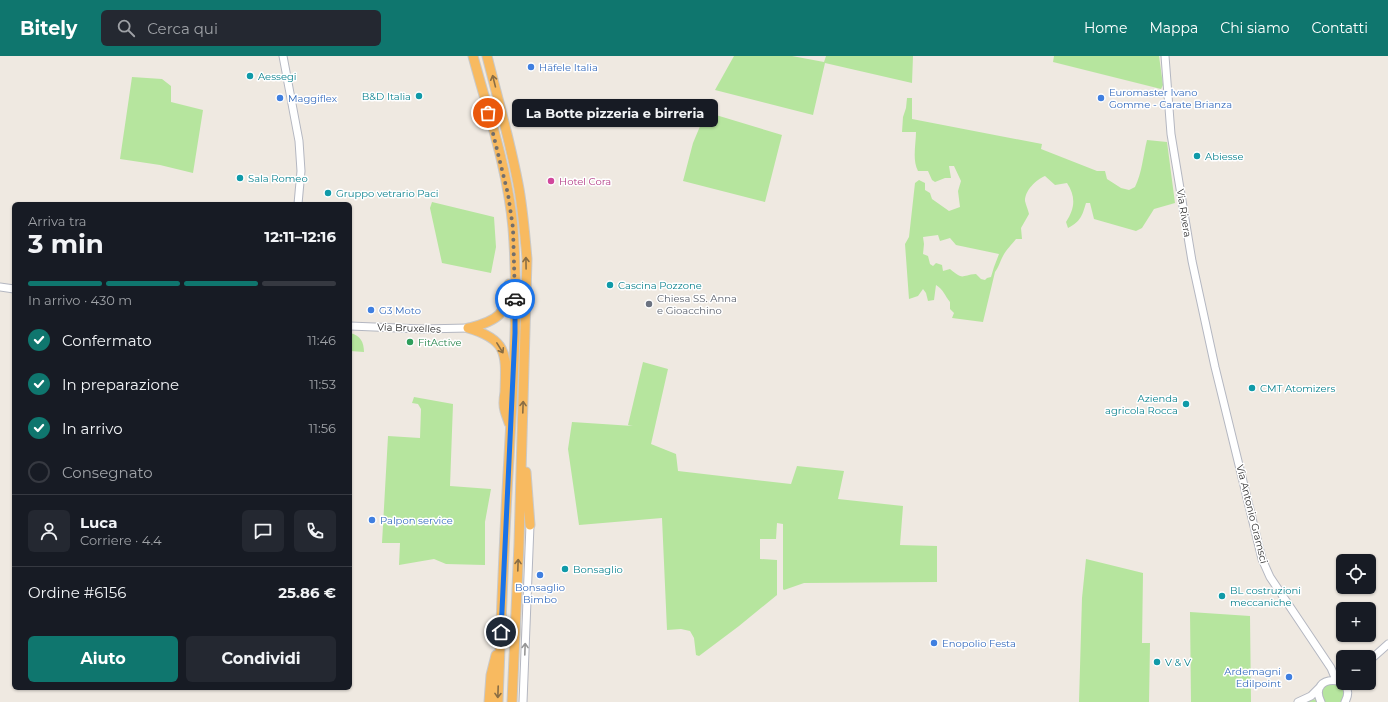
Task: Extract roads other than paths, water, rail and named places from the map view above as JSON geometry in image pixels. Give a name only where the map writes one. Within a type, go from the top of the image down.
[{"type":"highway","points":[[473,56],[500,155],[513,228],[515,333],[498,702]]},
{"type":"highway","points":[[487,56],[506,129],[519,190],[527,259],[512,702]]},
{"type":"highway","points":[[468,328],[482,325],[495,319],[503,310],[508,299],[509,263],[514,256]]},
{"type":"highway","points":[[468,328],[484,333],[493,338],[502,348],[506,361],[504,410],[510,426]]},
{"type":"highway","points":[[522,432],[530,525]]},
{"type":"highway","points":[[489,702],[491,675],[496,654],[500,647]]},
{"type":"street","points":[[283,56],[298,132],[300,155],[298,202]]},
{"type":"street","name":"Via Rivera","points":[[1165,56],[1171,134],[1192,260],[1215,367]]},
{"type":"street","points":[[0,288],[12,289]]},
{"type":"street","name":"Via Bruxelles","points":[[352,326],[422,329],[468,328]]},
{"type":"street","name":"Via Antonio Gramsci","points":[[1215,367],[1262,559],[1270,577],[1331,668],[1336,680]]},
{"type":"street","points":[[523,702],[530,525]]},
{"type":"street","points":[[1376,655],[1388,644]]},
{"type":"street","points":[[1298,702],[1310,696],[1320,687],[1336,680]]},
{"type":"street","points":[[1320,687],[1319,697],[1321,702]]},
{"type":"street","points":[[1345,702],[1348,690]]},
{"type":"street","points":[[1303,702],[1313,702]]},
{"type":"place","name":"Häfele Italia","points":[[531,67]]},
{"type":"place","name":"Aessegi","points":[[250,76]]},
{"type":"place","name":"B&D Italia","points":[[419,96]]},
{"type":"place","name":"Maggiflex","points":[[280,98]]},
{"type":"place","name":"Euromaster Ivano Gomme - Carate Brianza","points":[[1101,98]]},
{"type":"place","name":"La Botte pizzeria e birreria","points":[[488,113]]},
{"type":"place","name":"Abiesse","points":[[1197,156]]},
{"type":"place","name":"Sala Romeo","points":[[240,178]]},
{"type":"place","name":"Hotel Cora","points":[[551,181]]},
{"type":"place","name":"Gruppo vetrario Paci","points":[[328,193]]},
{"type":"place","name":"Cascina Pozzone","points":[[610,285]]},
{"type":"place","name":"Chiesa SS. Anna e Gioacchino","points":[[649,304]]},
{"type":"place","name":"G3 Moto","points":[[371,310]]},
{"type":"place","name":"FitActive","points":[[410,342]]},
{"type":"place","name":"CMT Atomizers","points":[[1252,388]]},
{"type":"place","name":"Azienda agricola Rocca","points":[[1186,404]]},
{"type":"place","name":"Palpon service","points":[[372,520]]},
{"type":"place","name":"Bonsaglio","points":[[565,569]]},
{"type":"place","name":"Bonsaglio Bimbo","points":[[540,575]]},
{"type":"place","name":"BL costruzioni meccaniche","points":[[1222,596]]},
{"type":"place","name":"Enopolio Festa","points":[[934,643]]},
{"type":"place","name":"V & V","points":[[1157,662]]},
{"type":"place","name":"Ardemagni Edilpoint","points":[[1289,677]]}]
